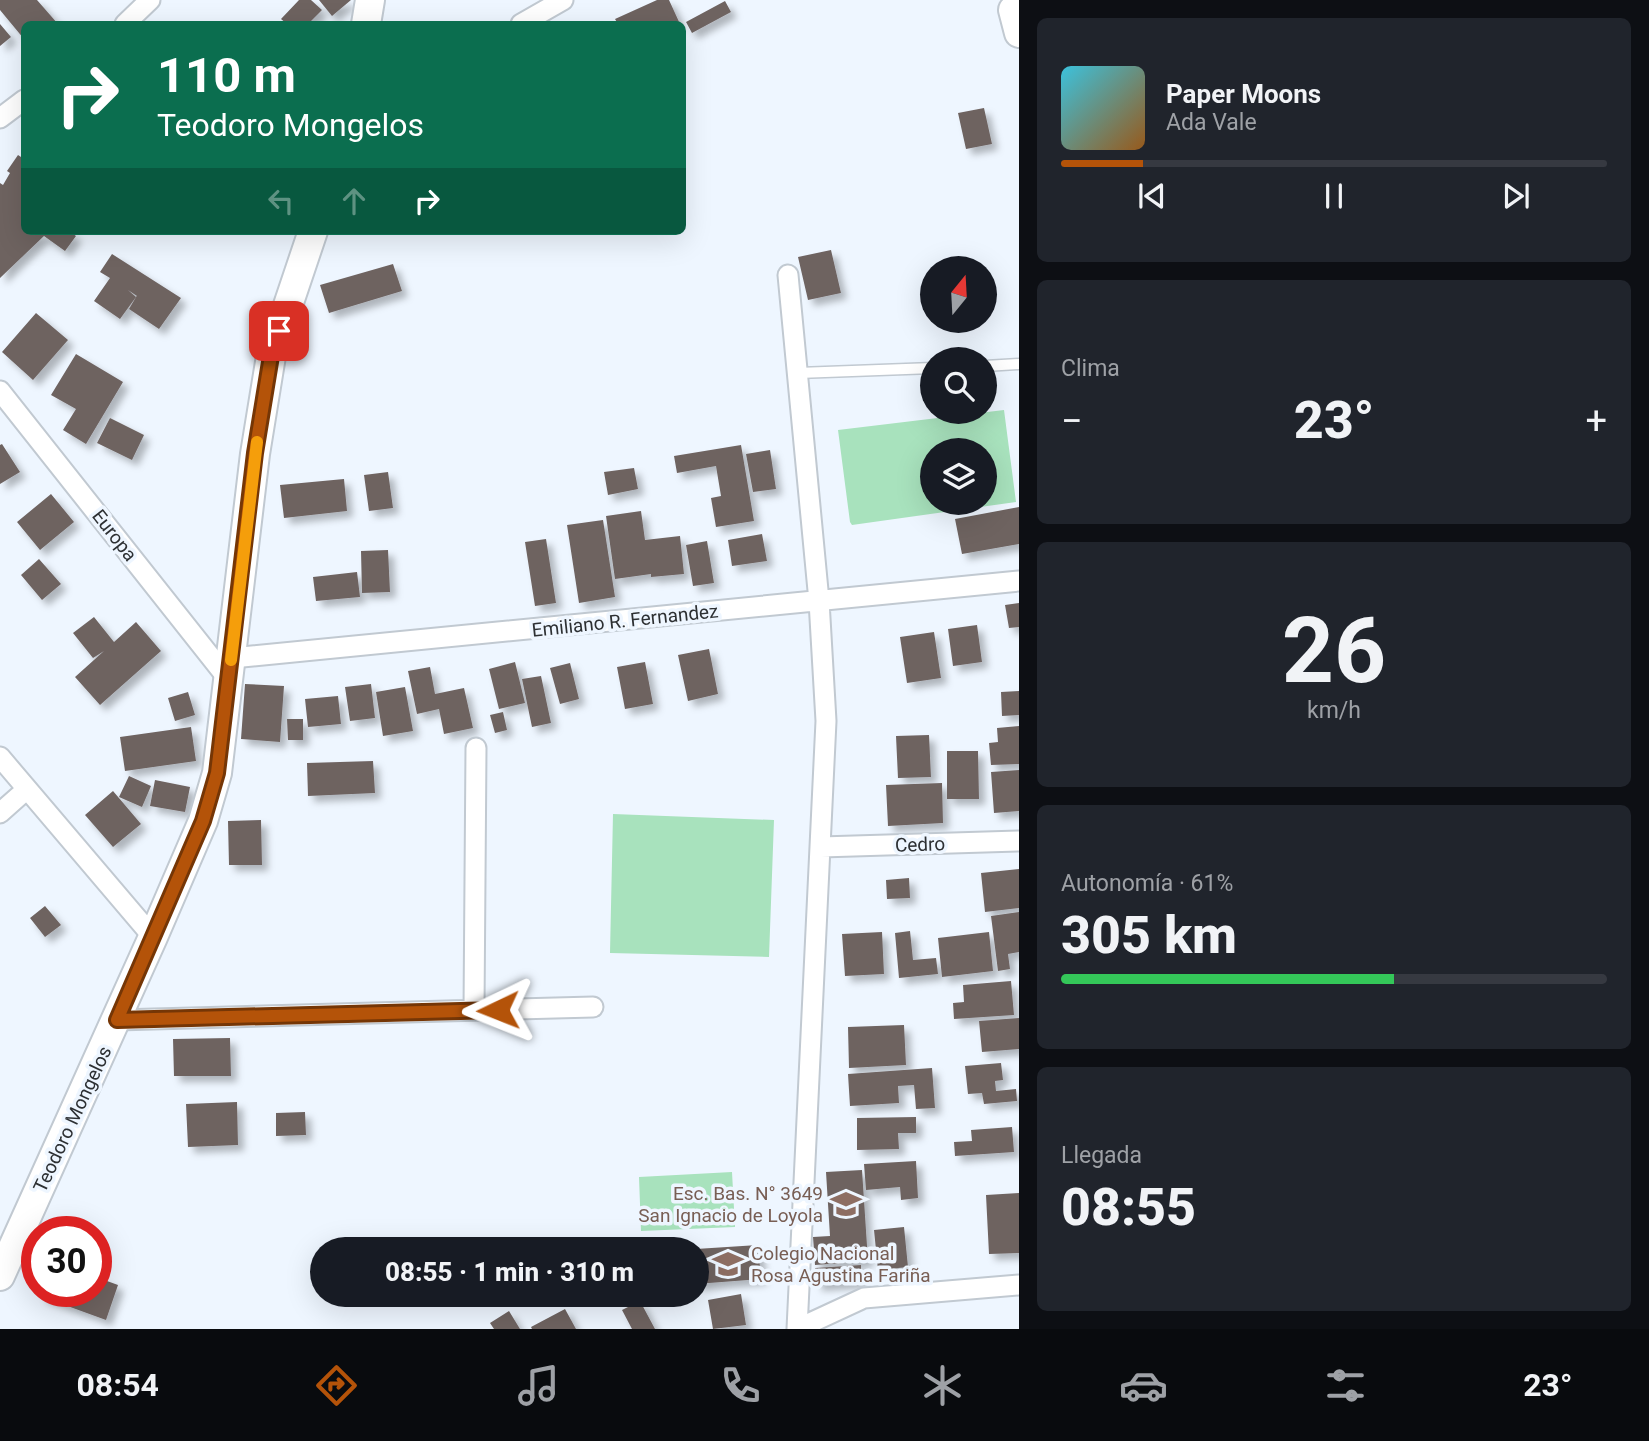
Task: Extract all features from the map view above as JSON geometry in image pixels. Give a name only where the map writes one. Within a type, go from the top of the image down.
[{"type":"street","points":[[128,21],[150,0]]},
{"type":"street","points":[[366,21],[370,0]]},
{"type":"street","points":[[526,21],[563,0]]},
{"type":"street","points":[[0,118],[21,102]]},
{"type":"street","name":"Teodoro Mongelos","points":[[0,1276],[117,1020],[203,821],[217,773],[255,453],[271,356],[312,235]]},
{"type":"street","points":[[788,275],[820,601],[826,721],[797,1329],[864,1298],[1019,1285]]},
{"type":"street","name":"Europa","points":[[0,391],[230,669]]},
{"type":"street","name":"Emiliano R. Fernandez","points":[[230,669],[820,601],[1019,581]]},
{"type":"street","points":[[474,1010],[476,748]]},
{"type":"street","points":[[0,757],[153,937]]},
{"type":"street","points":[[0,813],[26,789]]},
{"type":"street","name":"Cedro","points":[[821,847],[1019,841]]},
{"type":"street","points":[[117,1020],[593,1007]]},
{"type":"lane","points":[[997,365],[1019,364]]},
{"type":"lane","points":[[798,373],[920,368]]},
{"type":"green space","points":[[1004,410],[1016,502],[997,505],[997,438],[920,438],[920,515],[923,515],[852,525],[838,430],[920,420],[920,424],[997,424],[997,411]]},
{"type":"green space","points":[[613,814],[774,820],[769,957],[610,953]]},
{"type":"green space","points":[[732,1172],[735,1227],[641,1231],[639,1177]]},
{"type":"building","points":[[0,0],[37,0],[55,21],[21,21],[21,35],[0,10]]},
{"type":"building","points":[[299,0],[311,0],[322,10],[311,21],[281,19]]},
{"type":"building","points":[[319,0],[351,0],[332,16]]},
{"type":"building","points":[[657,0],[669,0],[679,21],[616,21],[615,19]]},
{"type":"building","points":[[725,1],[731,12],[692,33],[686,22]]},
{"type":"building","points":[[0,24],[11,37],[0,46]]},
{"type":"building","points":[[984,108],[992,144],[966,149],[958,113]]},
{"type":"building","points":[[18,155],[21,157],[21,235],[76,236],[65,251],[44,236],[0,278],[0,183],[3,185],[10,173],[7,171]]},
{"type":"building","points":[[831,250],[841,293],[808,300],[798,257]]},
{"type":"building","points":[[112,254],[181,298],[159,329],[129,309],[137,296],[128,290],[136,297],[120,319],[94,301],[110,278],[100,272]]},
{"type":"building","points":[[393,264],[402,291],[329,313],[320,285]]},
{"type":"building","points":[[36,313],[68,340],[33,380],[2,352]]},
{"type":"building","points":[[76,354],[123,382],[86,444],[63,430],[76,409],[51,395]]},
{"type":"building","points":[[110,418],[144,435],[132,460],[97,443]]},
{"type":"building","points":[[2,444],[20,472],[0,484],[0,445]]},
{"type":"building","points":[[741,445],[754,521],[716,527],[711,498],[721,496],[716,466],[677,473],[674,456]]},
{"type":"building","points":[[770,450],[776,489],[753,492],[746,454]]},
{"type":"building","points":[[634,468],[638,489],[608,495],[604,472]]},
{"type":"building","points":[[388,472],[393,508],[369,511],[364,475]]},
{"type":"building","points":[[344,479],[347,511],[284,518],[280,485]]},
{"type":"building","points":[[51,494],[74,522],[40,550],[17,522]]},
{"type":"building","points":[[1019,507],[1019,544],[962,554],[955,519],[997,515],[997,511]]},
{"type":"building","points":[[641,511],[645,540],[680,536],[684,574],[651,577],[651,574],[615,579],[606,516]]},
{"type":"building","points":[[603,520],[615,597],[579,603],[567,525]]},
{"type":"building","points":[[762,534],[767,561],[732,566],[728,540]]},
{"type":"building","points":[[546,539],[556,603],[535,606],[525,542]]},
{"type":"building","points":[[707,541],[714,583],[693,586],[686,545]]},
{"type":"building","points":[[388,550],[390,592],[362,593],[361,551]]},
{"type":"building","points":[[39,559],[61,584],[42,600],[21,575]]},
{"type":"building","points":[[357,572],[360,597],[316,601],[313,577]]},
{"type":"building","points":[[1019,603],[1019,627],[1009,628],[1005,605]]},
{"type":"building","points":[[94,617],[114,642],[136,622],[161,651],[100,705],[75,677],[104,651],[93,658],[73,633]]},
{"type":"building","points":[[977,625],[982,662],[953,666],[948,629]]},
{"type":"building","points":[[934,632],[941,678],[907,683],[900,637]]},
{"type":"building","points":[[709,649],[718,694],[688,701],[678,655]]},
{"type":"building","points":[[515,662],[525,703],[499,709],[489,669]]},
{"type":"building","points":[[645,662],[653,704],[625,709],[617,667]]},
{"type":"building","points":[[570,663],[579,699],[560,704],[550,668]]},
{"type":"building","points":[[430,667],[435,694],[464,688],[473,728],[444,734],[439,709],[417,714],[408,671]]},
{"type":"building","points":[[541,676],[551,723],[532,727],[522,679]]},
{"type":"building","points":[[245,684],[284,686],[280,742],[241,739]]},
{"type":"building","points":[[371,684],[375,718],[350,721],[345,687]]},
{"type":"building","points":[[405,687],[413,731],[383,736],[376,692]]},
{"type":"building","points":[[1019,691],[1019,715],[1002,716],[1001,692]]},
{"type":"building","points":[[188,692],[195,715],[175,721],[168,698]]},
{"type":"building","points":[[338,696],[341,724],[308,727],[305,699]]},
{"type":"building","points":[[503,712],[507,730],[495,733],[490,715]]},
{"type":"building","points":[[287,719],[303,719],[303,740],[288,740]]},
{"type":"building","points":[[1019,726],[1019,764],[991,765],[989,743],[998,742],[997,728]]},
{"type":"building","points":[[191,727],[196,761],[125,771],[120,737]]},
{"type":"building","points":[[929,735],[931,777],[898,778],[896,736]]},
{"type":"building","points":[[947,751],[978,751],[979,799],[947,799]]},
{"type":"building","points":[[373,761],[375,793],[308,796],[307,763]]},
{"type":"building","points":[[1019,770],[1019,811],[994,813],[991,772]]},
{"type":"building","points":[[129,776],[151,786],[142,807],[119,797]]},
{"type":"building","points":[[155,780],[190,787],[185,812],[150,806]]},
{"type":"building","points":[[942,783],[943,823],[888,826],[886,785]]},
{"type":"building","points":[[113,791],[141,824],[113,847],[85,815]]},
{"type":"building","points":[[261,820],[262,865],[229,865],[228,821]]},
{"type":"building","points":[[1019,869],[1019,908],[985,912],[981,873]]},
{"type":"building","points":[[909,878],[910,898],[887,899],[886,880]]},
{"type":"building","points":[[45,906],[61,925],[45,937],[30,918]]},
{"type":"building","points":[[1019,912],[1019,952],[1008,954],[1010,969],[998,971],[991,916]]},
{"type":"building","points":[[910,931],[913,960],[936,958],[938,974],[899,978],[895,933]]},
{"type":"building","points":[[882,932],[884,974],[845,976],[842,934]]},
{"type":"building","points":[[989,932],[993,971],[942,977],[938,938]]},
{"type":"building","points":[[1011,981],[1014,1015],[954,1019],[953,1003],[964,1002],[963,985]]},
{"type":"building","points":[[1019,1018],[1019,1049],[982,1052],[979,1021]]},
{"type":"building","points":[[904,1025],[906,1065],[849,1068],[848,1027]]},
{"type":"building","points":[[230,1038],[231,1076],[174,1076],[173,1039]]},
{"type":"building","points":[[1001,1063],[1003,1080],[995,1081],[996,1091],[1016,1089],[1017,1101],[984,1104],[982,1093],[968,1094],[965,1066]]},
{"type":"building","points":[[932,1068],[935,1108],[916,1109],[914,1085],[898,1086],[899,1103],[850,1106],[848,1074]]},
{"type":"building","points":[[237,1102],[238,1145],[188,1147],[186,1104]]},
{"type":"building","points":[[305,1112],[306,1135],[276,1136],[276,1113]]},
{"type":"building","points":[[916,1117],[916,1133],[898,1133],[899,1149],[857,1150],[857,1118]]},
{"type":"building","points":[[1012,1127],[1014,1152],[955,1156],[954,1142],[972,1141],[971,1130]]},
{"type":"building","points":[[916,1161],[918,1198],[901,1200],[900,1187],[866,1190],[864,1164]]},
{"type":"building","name":"Esc. Bas. N° 3649 San Ignacio de Loyola","points":[[862,1170],[868,1261],[815,1265],[813,1237],[830,1236],[826,1172]]},
{"type":"building","points":[[1019,1193],[1019,1253],[989,1254],[986,1195]]},
{"type":"building","points":[[904,1227],[908,1267],[878,1270],[874,1230]]},
{"type":"building","name":"Colegio Nacional Rosa Agustina Fariña","points":[[758,1245],[761,1279],[709,1283],[709,1248]]},
{"type":"building","points":[[861,1265],[861,1282],[816,1285],[815,1268]]},
{"type":"building","points":[[112,1283],[118,1285],[112,1302]]},
{"type":"building","points":[[741,1294],[746,1325],[713,1329],[709,1300]]},
{"type":"building","points":[[70,1307],[110,1307],[106,1320]]},
{"type":"building","points":[[628,1307],[643,1307],[655,1329],[632,1329],[622,1310]]},
{"type":"building","points":[[565,1309],[576,1329],[532,1329],[531,1327]]},
{"type":"building","points":[[509,1311],[520,1329],[494,1329],[490,1323]]},
{"type":"slow traffic","points":[[231,660],[257,442]]},
{"type":"place","name":"Esc. Bas. N° 3649 San Ignacio de Loyola","points":[[846,1204]]},
{"type":"place","name":"Colegio Nacional Rosa Agustina Fariña","points":[[728,1264]]},
{"type":"route","points":[[279,331],[271,356],[255,453],[217,773],[203,821],[117,1020],[498,1010]]}]
